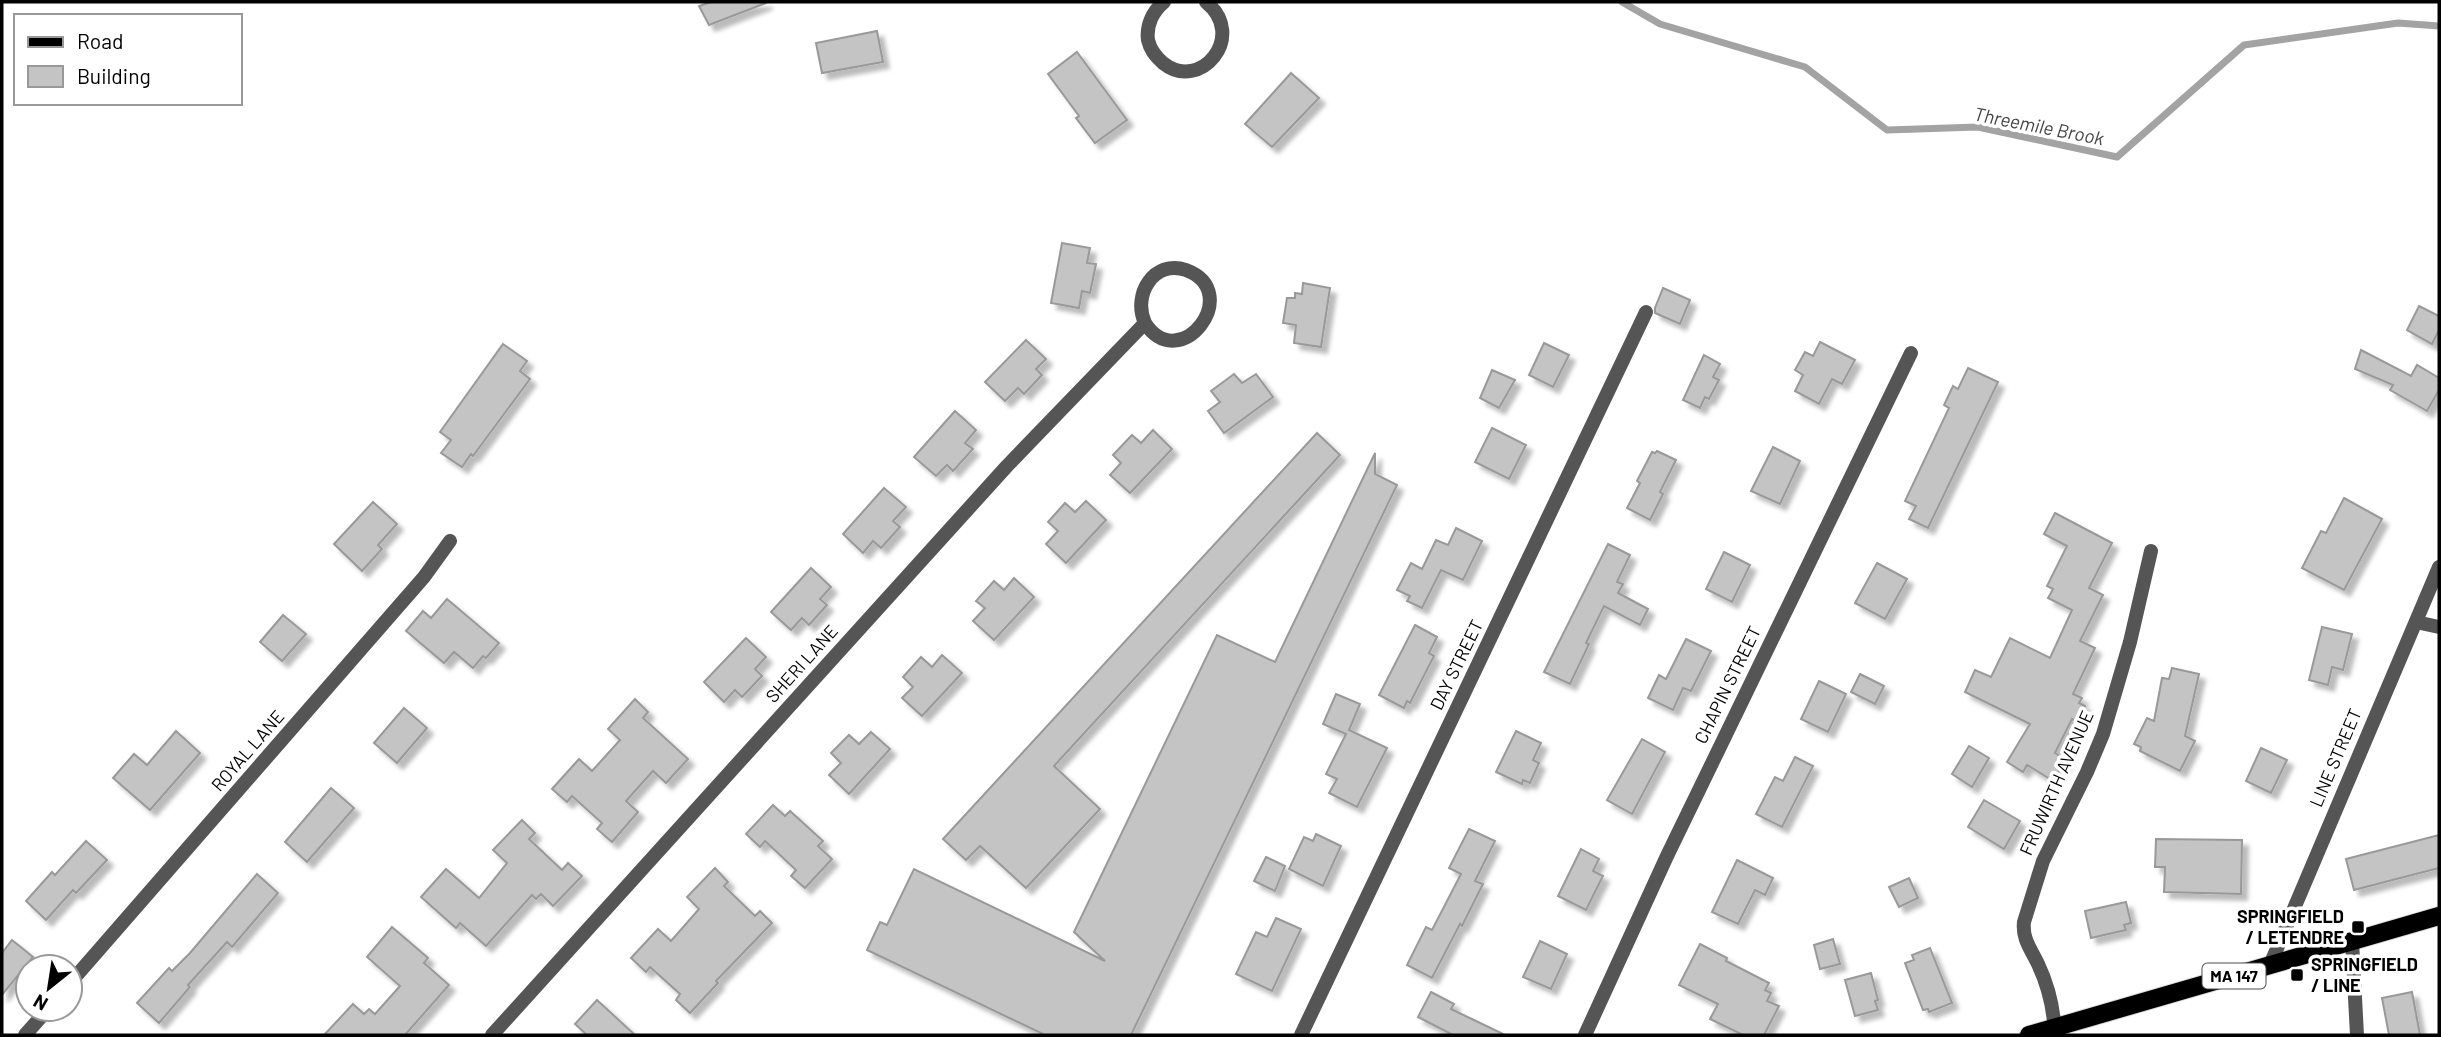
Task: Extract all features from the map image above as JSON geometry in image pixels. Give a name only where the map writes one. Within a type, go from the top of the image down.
[{"type":"main road","name":"MA 147","points":[[2029,1035],[2054,1032],[2439,916]]},
{"type":"street","points":[[1159,3],[1149,25],[1150,45],[1157,58],[1168,66],[1188,71],[1202,67],[1213,59],[1223,39],[1220,18],[1206,2]]},
{"type":"street","points":[[1164,269],[1187,270],[1207,288],[1210,296],[1208,314],[1192,334],[1168,340],[1154,333],[1144,323],[1140,309],[1145,288],[1150,278],[1164,269]]},
{"type":"street","name":"DAY STREET","points":[[1301,1035],[1646,312]]},
{"type":"street","name":"SHERI LANE","points":[[492,1035],[1007,466],[1144,323]]},
{"type":"street","name":"CHAPIN STREET","points":[[1585,1035],[1673,844],[1910,353]]},
{"type":"street","name":"ROYAL LANE","points":[[84,968],[424,577],[450,541]]},
{"type":"street","name":"FRUWIRTH AVENUE","points":[[2054,1032],[2053,1004],[2039,965],[2026,943],[2024,922],[2043,861],[2092,762],[2106,725],[2130,642],[2151,551]]},
{"type":"street","name":"LINE STREET","points":[[2270,965],[2439,567]]},
{"type":"street","points":[[2416,622],[2439,627]]},
{"type":"street","points":[[2352,941],[2357,1035]]},
{"type":"building","points":[[711,2],[766,3],[709,25],[699,6]]},
{"type":"building","points":[[877,31],[883,62],[822,73],[816,43]]},
{"type":"building","points":[[1077,52],[1127,120],[1095,143],[1048,74]]},
{"type":"building","points":[[1291,73],[1319,98],[1272,147],[1245,124]]},
{"type":"building","points":[[1062,243],[1090,248],[1087,263],[1096,264],[1090,293],[1082,291],[1079,308],[1051,303]]},
{"type":"building","points":[[1303,283],[1330,288],[1321,347],[1294,343],[1296,325],[1283,323],[1287,298],[1295,298],[1295,293],[1302,294]]},
{"type":"building","points":[[1663,288],[1690,300],[1680,324],[1655,313]]},
{"type":"building","points":[[2419,306],[2439,316],[2439,330],[2432,344],[2407,330]]},
{"type":"building","points":[[1026,340],[1046,359],[1036,369],[1042,375],[1024,394],[1018,388],[1005,401],[985,382]]},
{"type":"building","points":[[1820,342],[1855,360],[1842,384],[1832,379],[1819,404],[1795,391],[1803,375],[1795,370],[1805,352],[1813,356]]},
{"type":"building","points":[[1544,343],[1569,355],[1553,387],[1529,375]]},
{"type":"building","points":[[503,344],[527,361],[520,371],[530,379],[462,467],[441,453],[451,440],[440,432]]},
{"type":"building","points":[[2361,350],[2411,376],[2417,365],[2439,378],[2439,390],[2427,411],[2390,390],[2393,385],[2355,369]]},
{"type":"building","points":[[1704,355],[1720,364],[1713,377],[1719,380],[1709,399],[1705,397],[1700,408],[1683,400]]},
{"type":"building","points":[[1968,368],[1998,382],[1928,528],[1909,519],[1916,506],[1905,501],[1949,408],[1944,405],[1953,386],[1958,389]]},
{"type":"building","points":[[1492,370],[1515,380],[1499,408],[1480,398]]},
{"type":"building","points":[[1234,374],[1242,383],[1256,374],[1273,397],[1224,433],[1208,411],[1220,402],[1211,391]]},
{"type":"building","points":[[955,411],[976,430],[965,443],[973,449],[953,471],[947,465],[936,476],[914,457]]},
{"type":"building","points":[[1492,428],[1526,445],[1509,479],[1475,462]]},
{"type":"building","points":[[1153,430],[1172,449],[1130,493],[1110,475],[1121,463],[1113,455],[1132,435],[1141,443]]},
{"type":"building","points":[[1317,433],[1340,455],[1054,766],[1100,809],[1026,888],[980,846],[966,860],[943,839]]},
{"type":"building","points":[[1773,447],[1800,461],[1780,504],[1751,491]]},
{"type":"building","points":[[1657,451],[1676,460],[1650,520],[1627,508],[1652,452]]},
{"type":"building","points":[[1375,453],[1375,474],[1397,485],[1131,1035],[1045,1035],[867,950],[880,922],[887,925],[914,869],[1105,961],[1074,932],[1217,635],[1275,662]]},
{"type":"building","points":[[884,488],[906,507],[893,521],[900,527],[881,548],[873,541],[863,553],[843,534]]},
{"type":"building","points":[[2344,498],[2382,519],[2344,590],[2302,568],[2321,531],[2326,533]]},
{"type":"building","points":[[1086,501],[1106,520],[1066,563],[1046,544],[1058,531],[1048,522],[1065,503],[1075,512]]},
{"type":"building","points":[[373,502],[397,524],[378,545],[382,549],[362,571],[334,544]]},
{"type":"building","points":[[2055,513],[2112,543],[2089,588],[2103,595],[2080,641],[2095,648],[2073,694],[2082,698],[2079,703],[2085,706],[2077,722],[2072,719],[2055,753],[2066,760],[2053,781],[2027,765],[2023,772],[2007,762],[2030,724],[1965,692],[1975,670],[1991,677],[2010,638],[2050,658],[2072,610],[2048,598],[2053,589],[2047,586],[2067,546],[2044,534]]},
{"type":"building","points":[[1456,528],[1482,541],[1463,580],[1441,570],[1422,608],[1407,601],[1410,596],[1397,590],[1411,563],[1422,569],[1436,540],[1448,545]]},
{"type":"building","points":[[1608,544],[1630,555],[1617,582],[1623,584],[1618,593],[1648,609],[1640,625],[1604,606],[1570,684],[1544,672]]},
{"type":"building","points":[[1724,552],[1750,565],[1732,602],[1706,589]]},
{"type":"building","points":[[1877,563],[1907,579],[1885,619],[1855,603]]},
{"type":"building","points":[[811,568],[831,587],[820,599],[827,605],[809,625],[802,618],[791,630],[771,612]]},
{"type":"building","points":[[1014,578],[1034,597],[994,640],[973,621],[985,608],[976,601],[994,581],[1004,590]]},
{"type":"building","points":[[447,599],[499,643],[473,668],[454,652],[444,663],[406,631],[423,611],[431,618]]},
{"type":"building","points":[[283,615],[306,634],[282,661],[260,642]]},
{"type":"building","points":[[1415,625],[1437,637],[1429,653],[1434,656],[1410,703],[1407,701],[1404,708],[1379,695]]},
{"type":"building","points":[[2322,627],[2352,634],[2343,670],[2332,667],[2328,685],[2309,680]]},
{"type":"building","points":[[746,638],[766,657],[755,669],[762,676],[742,697],[735,690],[724,702],[704,682]]},
{"type":"building","points":[[1686,639],[1711,651],[1691,691],[1683,688],[1673,710],[1648,698],[1659,675],[1666,679]]},
{"type":"building","points":[[942,655],[962,673],[922,716],[902,698],[913,687],[903,677],[921,657],[932,667]]},
{"type":"building","points":[[2172,668],[2199,674],[2185,736],[2195,741],[2180,771],[2140,751],[2141,747],[2134,744],[2147,718],[2154,721],[2162,678],[2169,679]]},
{"type":"building","points":[[1860,674],[1884,686],[1875,704],[1851,692]]},
{"type":"building","points":[[1819,681],[1846,694],[1828,732],[1801,719]]},
{"type":"building","points":[[1336,694],[1360,704],[1349,730],[1387,748],[1357,807],[1329,793],[1337,779],[1326,774],[1346,734],[1323,724]]},
{"type":"building","points":[[635,699],[648,712],[643,718],[688,759],[666,783],[653,771],[626,801],[638,812],[612,842],[597,829],[602,823],[572,796],[567,802],[552,789],[579,759],[592,771],[620,740],[608,729]]},
{"type":"building","points":[[404,708],[427,728],[397,763],[374,743]]},
{"type":"building","points":[[176,731],[200,753],[150,810],[113,778],[134,754],[147,765]]},
{"type":"building","points":[[1516,731],[1541,743],[1533,760],[1539,763],[1530,783],[1523,780],[1522,784],[1496,772]]},
{"type":"building","points":[[871,732],[890,749],[849,794],[829,775],[841,763],[831,753],[849,735],[859,744]]},
{"type":"building","points":[[1642,739],[1665,752],[1632,814],[1607,800]]},
{"type":"building","points":[[1969,746],[1989,758],[1972,787],[1952,774]]},
{"type":"building","points":[[2261,748],[2287,760],[2271,793],[2246,781]]},
{"type":"building","points":[[1795,757],[1813,766],[1782,827],[1756,814],[1775,777],[1783,781]]},
{"type":"building","points":[[331,788],[354,808],[307,862],[285,842]]},
{"type":"building","points":[[1984,800],[2020,821],[2004,849],[1968,827]]},
{"type":"building","points":[[773,805],[785,816],[790,811],[823,841],[818,846],[832,859],[805,888],[791,876],[796,870],[765,841],[760,847],[746,834]]},
{"type":"building","points":[[522,820],[535,833],[529,839],[562,870],[568,863],[582,876],[553,906],[541,894],[536,899],[532,895],[486,946],[460,923],[456,928],[421,897],[446,869],[479,898],[507,863],[493,850]]},
{"type":"building","points":[[1469,829],[1495,841],[1475,881],[1483,884],[1432,978],[1407,965],[1426,927],[1432,930],[1461,874],[1449,868]]},
{"type":"building","points":[[1316,834],[1341,846],[1323,886],[1289,869],[1304,837],[1313,841]]},
{"type":"building","points":[[2439,835],[2439,868],[2354,890],[2346,859]]},
{"type":"building","points":[[2156,839],[2242,840],[2241,894],[2164,892],[2165,867],[2155,867]]},
{"type":"building","points":[[86,841],[107,860],[76,893],[73,890],[46,920],[26,901],[52,872],[55,875]]},
{"type":"building","points":[[1581,849],[1599,859],[1593,871],[1603,876],[1586,910],[1558,896]]},
{"type":"building","points":[[1266,857],[1285,866],[1275,891],[1254,881]]},
{"type":"building","points":[[1737,860],[1773,878],[1765,895],[1755,890],[1738,924],[1712,912]]},
{"type":"building","points":[[715,868],[728,882],[724,886],[755,916],[760,911],[772,923],[716,981],[718,983],[690,1013],[676,1000],[680,994],[650,967],[646,972],[631,958],[658,929],[671,941],[699,909],[687,897]]},
{"type":"building","points":[[257,874],[278,893],[232,947],[227,942],[188,985],[190,987],[159,1023],[137,1003],[169,968],[172,971],[190,953]]},
{"type":"building","points":[[1909,878],[1918,898],[1899,907],[1889,887]]},
{"type":"building","points":[[2126,902],[2131,923],[2124,925],[2126,930],[2091,938],[2085,911]]},
{"type":"building","points":[[1276,918],[1301,929],[1272,991],[1236,974],[1256,932],[1267,937]]},
{"type":"building","points":[[392,927],[428,958],[424,963],[449,985],[405,1035],[324,1035],[353,1004],[364,1014],[369,1009],[375,1014],[400,986],[367,957]]},
{"type":"building","points":[[1833,939],[1840,964],[1820,969],[1814,945]]},
{"type":"building","points":[[12,940],[28,953],[14,953],[14,980],[2,995],[2,953]]},
{"type":"building","points":[[1540,941],[1567,954],[1551,989],[1523,977]]},
{"type":"building","points":[[1700,944],[1769,983],[1765,990],[1771,993],[1767,1001],[1779,1006],[1764,1035],[1743,1035],[1710,1019],[1718,1004],[1679,985]]},
{"type":"building","points":[[1930,948],[1952,1003],[1929,1012],[1928,1009],[1923,1010],[1905,963],[1914,960],[1912,955]]},
{"type":"building","points":[[1871,973],[1878,1010],[1855,1016],[1845,980]]},
{"type":"building","points":[[1431,992],[1454,1004],[1451,1009],[1505,1035],[1453,1035],[1418,1017]]},
{"type":"building","points":[[2412,992],[2420,1035],[2389,1035],[2382,998]]},
{"type":"building","points":[[597,1000],[635,1035],[587,1035],[575,1024]]},
{"type":"waterway","name":"Threemile Brook","points":[[1622,2],[1660,24],[1805,67],[1887,130],[1978,127],[2117,157],[2244,45],[2398,23],[2439,26]]},
{"type":"place","name":"SPRINGFIELD / LETENDRE","points":[[2358,927]]},
{"type":"place","name":"SPRINGFIELD / LINE","points":[[2297,975]]}]
